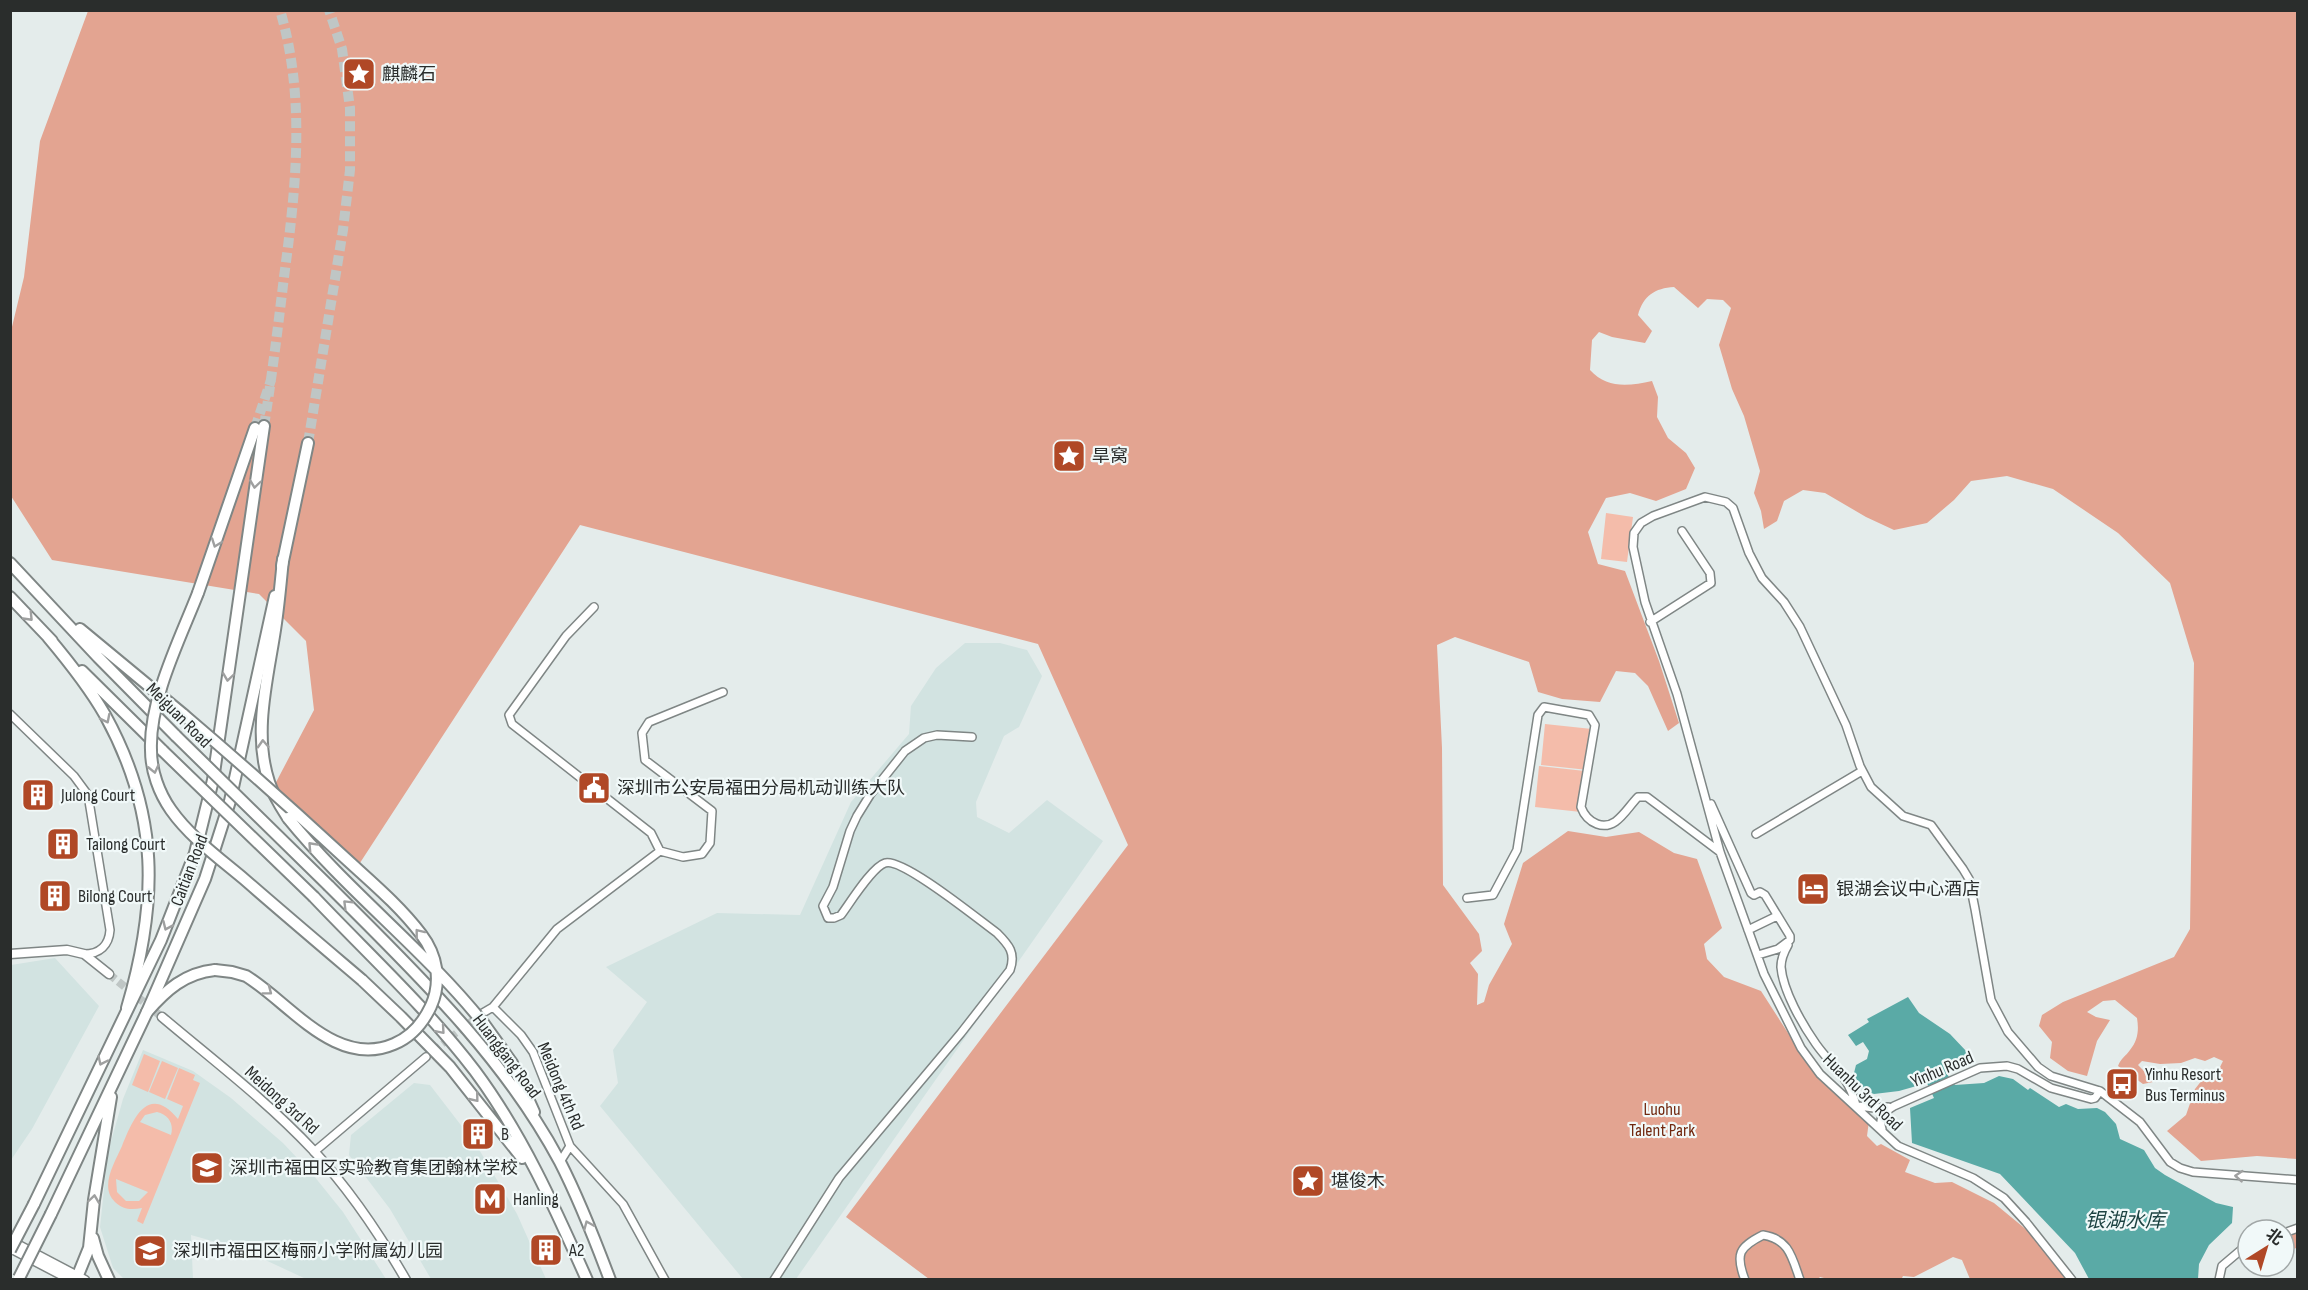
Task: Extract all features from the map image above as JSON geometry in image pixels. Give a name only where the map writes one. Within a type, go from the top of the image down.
[{"type":"main road","name":"Caitian Road","points":[[10,1249],[34,1204],[174,910],[190,869],[205,818],[213,780],[260,427],[166,677],[154,717],[151,750],[155,776],[170,809],[196,838],[362,980],[409,1024],[450,1067],[540,1180]]},
{"type":"main road","name":"Caitian Road","points":[[19,1279],[147,1012],[205,879],[227,812],[308,443]]},
{"type":"main road","points":[[283,559],[276,624],[266,674],[263,739],[269,781],[278,801],[288,818],[318,852],[447,980],[482,1019],[512,1063],[545,1137]]},
{"type":"main road","name":"Meiguan Road","points":[[10,563],[176,736],[329,886]]},
{"type":"main road","points":[[37,593],[184,715],[329,843],[408,919],[429,947],[438,974],[434,996],[422,1022],[399,1042],[386,1048],[368,1051],[354,1050],[339,1045],[324,1036],[268,990],[246,976],[232,972],[215,970],[190,975],[169,989],[147,1012]]},
{"type":"main road","name":"Meiguan Road","points":[[10,597],[163,751],[314,897]]},
{"type":"main road","points":[[48,637],[82,680],[105,716],[127,763],[141,809],[148,853],[148,912],[142,950],[127,1008]]},
{"type":"main road","name":"Huanggang Road","points":[[329,886],[437,994],[477,1040],[560,1162],[610,1280]]},
{"type":"main road","name":"Huanggang Road","points":[[314,897],[421,1007],[469,1064],[499,1107],[540,1180],[587,1280]]},
{"type":"main road","points":[[78,1278],[88,1254],[97,1175],[113,1083]]},
{"type":"main road","points":[[91,1228],[98,1256],[109,1280]]},
{"type":"street","points":[[1894,1106],[1879,1108],[1857,1106],[1842,1073],[1805,1029],[1790,998],[1781,969],[1790,936],[1763,893],[1751,893],[1704,788],[1677,694],[1650,622],[1633,547],[1634,532],[1641,523],[1653,516],[1705,497],[1726,502],[1733,507],[1749,553],[1762,578],[1784,602],[1800,627],[1846,725],[1862,771],[1871,787],[1903,816],[1931,825],[1969,879],[1990,995],[2004,1027],[2029,1059],[2051,1076],[2100,1091],[2136,1119],[2163,1155],[2180,1168],[2193,1172],[2298,1180]]},
{"type":"street","points":[[1650,622],[1711,583],[1710,573],[1682,531]]},
{"type":"street","points":[[594,608],[566,636],[509,715],[512,724],[651,833],[660,851],[683,857],[702,854],[710,843],[712,812],[645,760],[642,733],[649,722],[723,692]]},
{"type":"street","points":[[1467,898],[1492,896],[1517,850],[1538,715],[1544,707],[1589,715],[1595,725],[1581,807],[1590,820],[1603,826],[1615,824],[1638,797],[1647,797],[1720,852]]},
{"type":"street","points":[[10,714],[78,780],[89,801],[110,930],[108,940],[94,953],[84,954],[57,949],[10,954]]},
{"type":"street","points":[[774,1280],[839,1178],[961,1033],[1010,970],[1013,961],[1012,952],[1008,944],[997,933],[910,870],[894,862],[887,862],[876,870],[841,915],[828,918],[823,906],[833,887],[850,831],[857,816],[904,751],[924,738],[938,735],[972,737]]},
{"type":"street","points":[[1756,834],[1862,771]]},
{"type":"street","name":"Huanhu 3rd Road","points":[[1704,788],[1720,852],[1773,994],[1801,1048],[1820,1074],[1898,1146],[1973,1178],[1995,1191],[2026,1222],[2072,1280]]},
{"type":"street","points":[[482,1019],[557,929],[660,851]]},
{"type":"street","points":[[1748,930],[1778,916]]},
{"type":"street","points":[[1758,955],[1773,951],[1789,942]]},
{"type":"street","points":[[84,954],[109,974]]},
{"type":"street","name":"Meidong 4th Rd","points":[[493,1007],[533,1052],[570,1146],[623,1204],[665,1280]]},
{"type":"street","name":"Meidong 3rd Rd","points":[[162,1017],[271,1110],[314,1152],[344,1186],[368,1219],[406,1280]]},
{"type":"street","points":[[314,1152],[426,1057]]},
{"type":"street","name":"Yinhu Road","points":[[1894,1106],[1984,1067],[2010,1066],[2062,1092],[2092,1099],[2100,1091]]},
{"type":"street","points":[[1883,1131],[1881,1117],[1884,1112],[1894,1106]]},
{"type":"street","points":[[560,1162],[570,1146]]},
{"type":"street","points":[[1745,1280],[1738,1260],[1743,1247],[1763,1235],[1777,1237],[1786,1247],[1800,1280]]},
{"type":"street","points":[[10,1240],[78,1278]]},
{"type":"street","points":[[10,1249],[78,1278]]},
{"type":"street","points":[[2219,1280],[2222,1266],[2236,1254]]},
{"type":"shaded area","points":[[1606,513],[1633,517],[1627,562],[1601,559]]},
{"type":"shaded area","points":[[965,643],[1000,643],[1027,650],[1042,676],[1019,727],[1004,736],[976,802],[977,817],[1009,833],[1047,800],[1103,841],[796,1279],[743,1279],[600,1106],[618,1083],[613,1050],[647,1002],[606,967],[717,913],[800,915],[851,802],[909,734],[911,706],[936,668]]},
{"type":"shaded area","points":[[1545,724],[1592,729],[1588,770],[1541,765]]},
{"type":"shaded area","points":[[1539,766],[1585,771],[1581,812],[1535,807]]},
{"type":"shaded area","points":[[55,958],[99,1006],[32,1129],[11,1160],[11,965]]},
{"type":"shaded area","name":"深圳市福田区实验教育集团翰林学校","points":[[143,1050],[193,1071],[231,1098],[283,1143],[343,1212],[386,1279],[306,1279],[244,1250],[191,1235],[193,1279],[124,1279],[113,1268],[100,1227],[108,1152],[123,1099]]},
{"type":"shaded area","points":[[144,1054],[160,1061],[148,1092],[132,1085]]},
{"type":"shaded area","points":[[162,1061],[178,1068],[165,1099],[149,1092]]},
{"type":"shaded area","points":[[179,1068],[195,1075],[193,1080],[200,1083],[143,1224],[137,1221],[142,1208],[128,1209],[118,1205],[110,1196],[108,1182],[112,1167],[131,1125],[143,1109],[158,1104],[178,1119],[183,1106],[167,1099]],"holes":[[[157,1112],[165,1115],[170,1121],[171,1135],[140,1122],[145,1115]],[[116,1179],[148,1192],[139,1201],[126,1201],[117,1192]]]},
{"type":"shaded area","points":[[414,1083],[430,1085],[477,1146],[517,1214],[546,1279],[431,1279],[390,1209],[349,1155],[351,1135]]},
{"type":"green space","name":"Luohu Talent Park","points":[[88,11],[2297,11],[2297,1159],[2257,1156],[2201,1161],[2167,1131],[2186,1115],[2195,1089],[2206,1075],[2218,1071],[2223,1061],[2214,1057],[2205,1061],[2195,1058],[2181,1063],[2160,1064],[2142,1061],[2138,1065],[2144,1071],[2159,1074],[2163,1080],[2143,1084],[2118,1066],[2135,1042],[2138,1027],[2137,1018],[2115,1000],[2103,1001],[2087,1012],[2110,1020],[2097,1041],[2087,1076],[2068,1071],[2050,1058],[2052,1042],[2039,1026],[2042,1015],[2063,1002],[2174,957],[2190,929],[2194,663],[2170,583],[2118,533],[2053,489],[2007,476],[1971,481],[1954,500],[1927,523],[1894,530],[1825,493],[1803,490],[1784,501],[1777,521],[1764,529],[1761,511],[1754,493],[1760,471],[1744,416],[1732,389],[1719,345],[1731,308],[1723,300],[1707,299],[1698,308],[1674,287],[1661,289],[1651,294],[1640,308],[1638,315],[1652,331],[1645,343],[1612,337],[1599,332],[1592,340],[1590,370],[1604,380],[1619,385],[1652,381],[1658,397],[1657,417],[1668,438],[1686,453],[1695,468],[1686,489],[1656,501],[1630,493],[1606,498],[1588,532],[1598,564],[1625,571],[1659,661],[1679,723],[1668,731],[1648,686],[1635,673],[1616,671],[1600,702],[1562,699],[1538,692],[1529,662],[1455,637],[1437,645],[1442,748],[1443,885],[1479,934],[1482,951],[1470,963],[1478,974],[1477,1005],[1484,1002],[1489,985],[1512,944],[1504,924],[1523,863],[1568,831],[1606,837],[1639,832],[1674,853],[1697,859],[1722,928],[1704,944],[1707,959],[1724,977],[1761,991],[1799,1050],[1869,1121],[1867,1136],[1877,1146],[1881,1144],[1910,1160],[1905,1172],[1935,1183],[1952,1182],[1994,1203],[2028,1231],[2066,1279],[1970,1279],[1962,1260],[1953,1257],[1914,1277],[1903,1276],[1901,1280],[1832,1280],[1820,1277],[1817,1280],[929,1279],[846,1217],[1128,845],[1038,644],[580,525],[356,869],[273,788],[314,710],[306,641],[259,594],[52,560],[11,496],[11,331],[24,277],[40,141]]},
{"type":"water","name":"银湖水库","points":[[1908,997],[1919,1013],[1950,1034],[1967,1052],[1963,1067],[1946,1073],[1955,1085],[1984,1083],[1999,1076],[2013,1079],[2059,1107],[2066,1104],[2078,1109],[2097,1108],[2105,1112],[2116,1124],[2120,1139],[2144,1150],[2155,1168],[2216,1203],[2233,1207],[2232,1223],[2209,1245],[2199,1264],[2198,1279],[2089,1279],[2075,1253],[2000,1174],[1912,1143],[1910,1108],[1934,1098],[1927,1083],[1899,1091],[1874,1094],[1851,1085],[1856,1065],[1867,1059],[1869,1051],[1863,1042],[1856,1046],[1848,1035],[1869,1022],[1867,1019]]},
{"type":"tunnel","points":[[264,426],[295,177],[296,110],[293,76],[280,10]]},
{"type":"tunnel","points":[[308,443],[343,230],[350,170],[350,108],[342,49],[329,10]]},
{"type":"tunnel","points":[[255,428],[271,380]]},
{"type":"tunnel","points":[[109,974],[162,1017]]},
{"type":"tunnel","points":[[426,1057],[479,1015]]},
{"type":"place","name":"麒麟石","points":[[359,74]]},
{"type":"place","name":"旱窝","points":[[1069,456]]},
{"type":"place","name":"深圳市公安局福田分局机动训练大队","points":[[594,788]]},
{"type":"place","name":"Julong Court","points":[[38,795]]},
{"type":"place","name":"Tailong Court","points":[[63,844]]},
{"type":"place","name":"银湖会议中心酒店","points":[[1813,889]]},
{"type":"place","name":"Bilong Court","points":[[55,896]]},
{"type":"place","name":"Yinhu Resort Bus Terminus","points":[[2122,1084]]},
{"type":"place","name":"B","points":[[478,1134]]},
{"type":"place","name":"深圳市福田区实验教育集团翰林学校","points":[[207,1168]]},
{"type":"place","name":"堪俊木","points":[[1308,1181]]},
{"type":"place","name":"Hanling","points":[[490,1199]]},
{"type":"place","name":"A2","points":[[546,1250]]},
{"type":"place","name":"深圳市福田区梅丽小学附属幼儿园","points":[[150,1251]]}]
